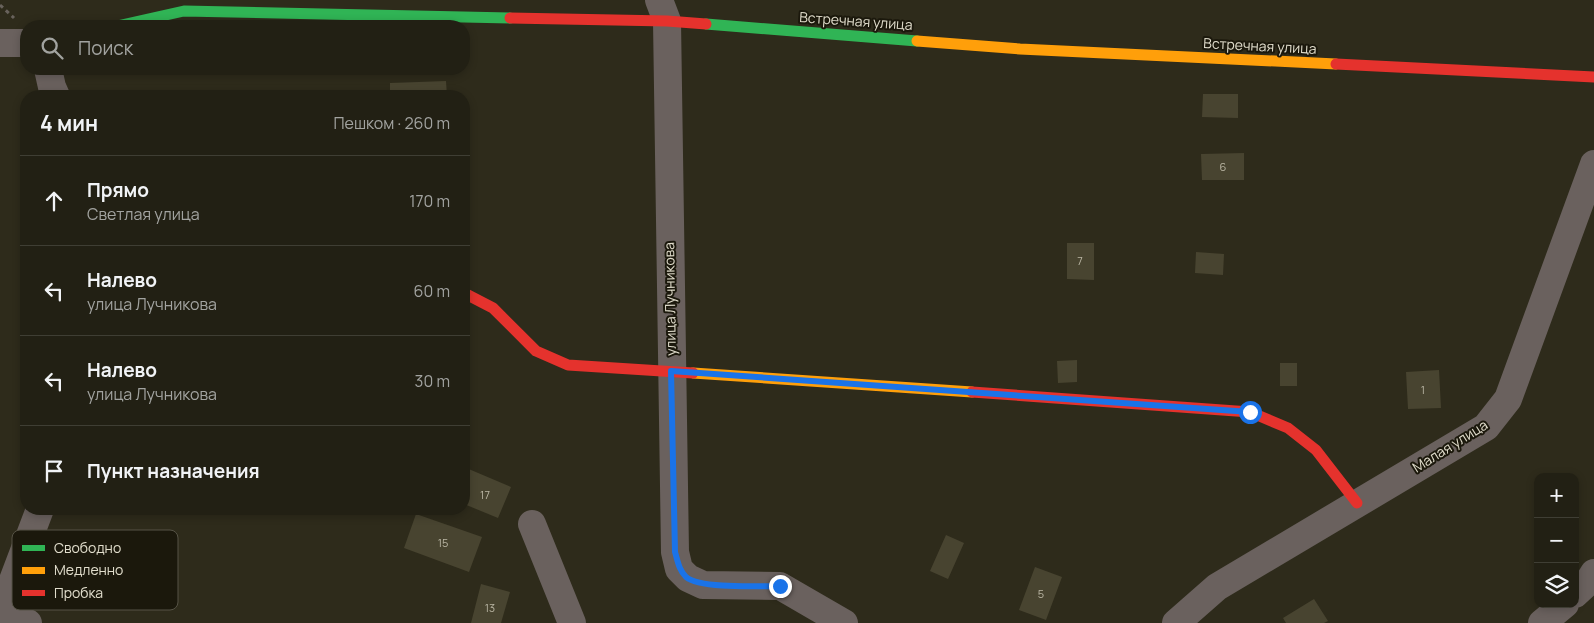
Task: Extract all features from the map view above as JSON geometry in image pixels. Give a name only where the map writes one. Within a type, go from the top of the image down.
[{"type":"street","name":"Встречная улица","points":[[144,20],[184,11],[663,11],[1020,49],[1594,77]]},
{"type":"street","name":"улица Лучникова","points":[[663,11],[675,552],[679,569],[688,578],[703,584],[780,586],[844,623]]},
{"type":"street","points":[[0,42],[20,43]]},
{"type":"street","points":[[49,75],[53,90]]},
{"type":"street","name":"Малая улица","points":[[1176,623],[1217,587],[1486,427],[1508,399],[1594,164]]},
{"type":"street","points":[[470,296],[493,308],[536,351],[568,365],[1250,412],[1288,428],[1316,450],[1357,503]]},
{"type":"street","points":[[32,530],[38,515]]},
{"type":"street","points":[[532,524],[572,623]]},
{"type":"street","points":[[1579,590],[1594,573]]},
{"type":"street","points":[[12,581],[0,612],[28,623]]},
{"type":"street","points":[[1579,604],[1594,604]]},
{"type":"street","points":[[1542,623],[1560,608]]},
{"type":"building","points":[[446,81],[447,90],[390,90],[390,83]]},
{"type":"building","points":[[1203,94],[1238,94],[1238,118],[1202,117]]},
{"type":"building","points":[[1244,153],[1244,180],[1202,180],[1201,154]]},
{"type":"building","points":[[1067,243],[1094,243],[1094,280],[1067,279]]},
{"type":"building","points":[[1196,252],[1224,254],[1223,275],[1195,273]]},
{"type":"building","points":[[1077,360],[1077,382],[1058,383],[1057,361]]},
{"type":"building","points":[[1280,363],[1297,363],[1297,386],[1280,386]]},
{"type":"building","points":[[1439,370],[1441,408],[1408,409],[1406,372]]},
{"type":"building","points":[[470,470],[511,487],[498,518],[470,506]]},
{"type":"building","points":[[416,515],[482,537],[469,572],[404,548]]},
{"type":"building","points":[[946,535],[964,543],[948,579],[930,571]]},
{"type":"building","points":[[1035,567],[1062,577],[1046,620],[1019,610]]},
{"type":"building","points":[[481,584],[510,592],[501,623],[471,623]]},
{"type":"building","points":[[1314,599],[1328,621],[1324,623],[1286,623],[1283,618]]},
{"type":"traffic: fast","points":[[144,20],[184,11],[510,18]]},
{"type":"traffic: fast","points":[[706,24],[917,41]]},
{"type":"traffic: slow","points":[[917,41],[1020,49],[1336,64]]},
{"type":"traffic: slow","points":[[693,373],[972,392]]},
{"type":"traffic: jam","points":[[510,18],[667,21],[706,24]]},
{"type":"traffic: jam","points":[[1336,64],[1594,77]]},
{"type":"traffic: jam","points":[[470,296],[493,308],[536,351],[568,365],[693,373]]},
{"type":"traffic: jam","points":[[972,392],[1250,412],[1288,428],[1316,450],[1357,503]]},
{"type":"route","points":[[780,586],[703,584],[688,578],[679,569],[675,552],[671,371],[1250,412]]}]
